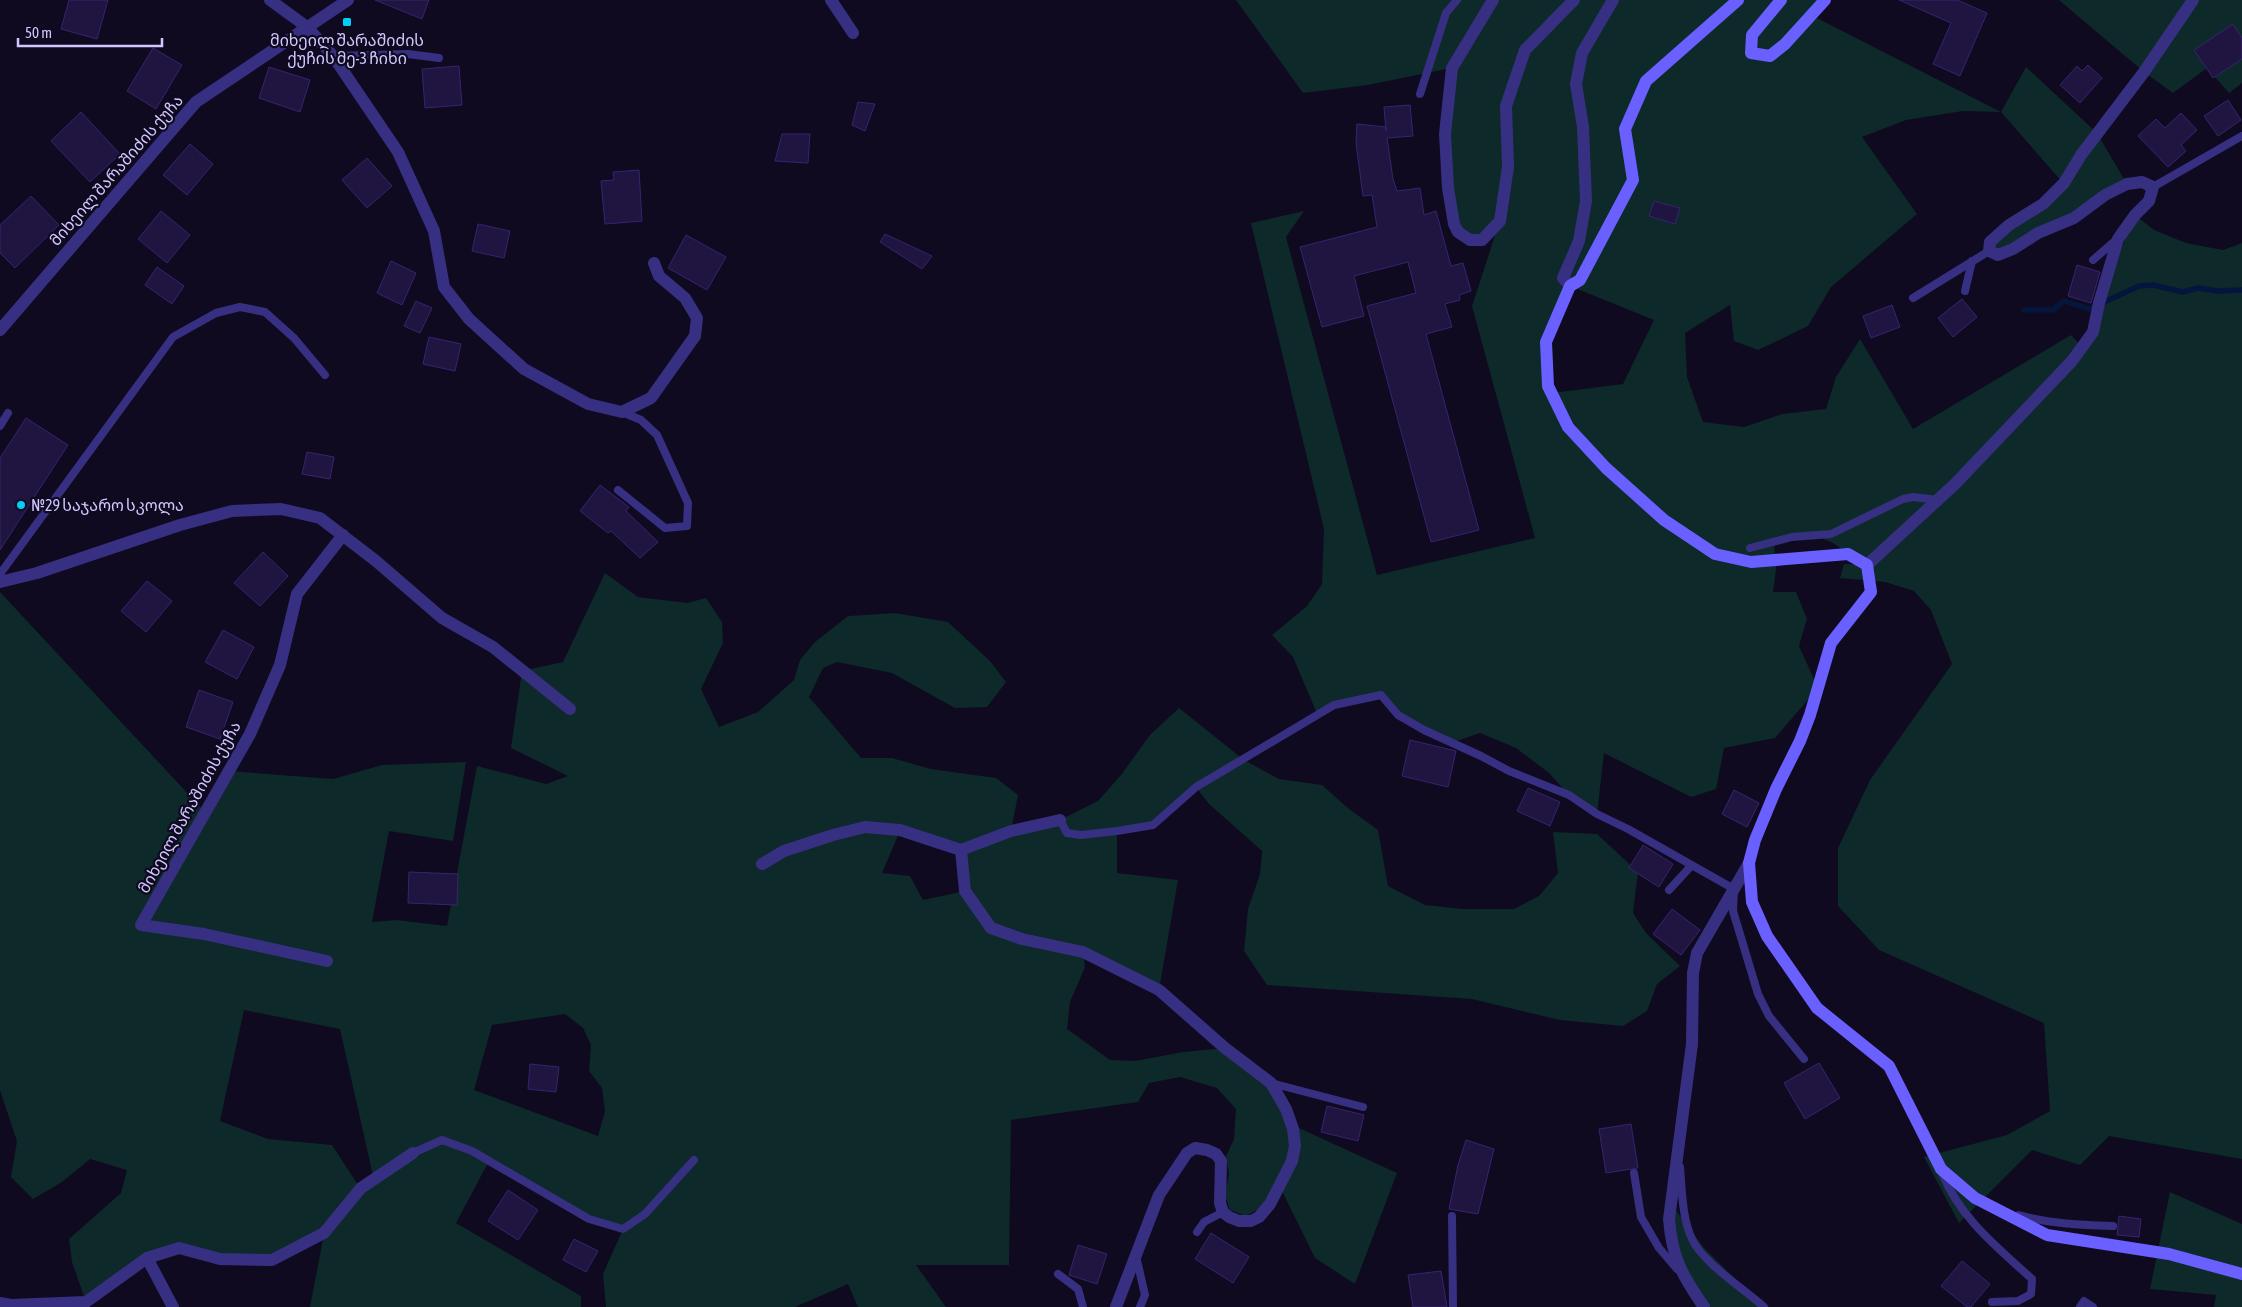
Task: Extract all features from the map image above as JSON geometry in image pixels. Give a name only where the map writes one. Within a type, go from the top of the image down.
[{"type":"street","points":[[270,0],[307,27],[333,56],[398,152],[434,231],[444,287],[469,319],[524,369],[588,404],[622,412],[651,398],[695,336],[696,318],[685,298],[659,276],[654,263]]},
{"type":"street","name":"მიხეილ შარაშიძის ქუჩა","points":[[0,330],[196,102],[348,0]]},
{"type":"street","points":[[831,0],[853,33]]},
{"type":"street","points":[[1493,0],[1452,68],[1446,134],[1448,188],[1454,224],[1458,232],[1470,240],[1482,240],[1500,221],[1508,167],[1506,106],[1525,50],[1574,0]]},
{"type":"street","points":[[1570,286],[1563,278],[1580,241],[1586,200],[1583,127],[1576,84],[1582,53],[1613,0]]},
{"type":"street","points":[[1738,0],[1646,81],[1626,129],[1633,180],[1580,280],[1570,286],[1546,342],[1548,386],[1568,427],[1606,468],[1664,520],[1715,554],[1751,562],[1848,554],[1867,565]]},
{"type":"street","points":[[1782,0],[1752,35],[1752,53],[1770,56],[1785,44],[1825,0]]},
{"type":"street","points":[[1867,565],[1972,467],[2072,361],[2093,332],[2099,303],[2118,239],[2134,215],[2149,200],[2153,187],[2142,182],[2127,184],[2105,196],[2074,218],[2038,233],[2013,249],[1998,255],[1989,251],[1990,242],[2009,225],[2043,204],[2064,183],[2081,155],[2144,72],[2193,0]]},
{"type":"street","points":[[0,582],[37,573],[180,525],[232,511],[281,509],[320,518],[376,561],[442,618],[493,647],[570,709]]},
{"type":"street","name":"მიხეილ შარაშიძის ქუჩა","points":[[327,961],[204,934],[141,925],[250,734],[280,665],[297,594],[343,535]]},
{"type":"street","points":[[1867,565],[1871,592],[1831,643],[1810,715],[1800,741],[1776,789],[1755,840],[1750,863],[1752,902],[1767,936],[1817,1008],[1890,1066],[1941,1169],[1975,1198],[2047,1235],[2169,1254],[2242,1274]]},
{"type":"street","points":[[762,864],[784,851],[833,834],[865,827],[900,830],[961,850],[1011,831],[1060,820]]},
{"type":"street","points":[[961,850],[965,891],[992,928],[1022,939],[1083,952],[1159,990],[1225,1048],[1272,1083],[1286,1109],[1293,1129],[1294,1146],[1292,1161],[1270,1204],[1259,1218],[1252,1221],[1239,1221],[1230,1218],[1223,1212],[1220,1203],[1221,1160],[1216,1154],[1195,1148],[1187,1153],[1159,1195],[1135,1253],[1116,1307]]},
{"type":"street","points":[[1704,1307],[1681,1273],[1671,1245],[1668,1219],[1692,1044],[1693,973],[1697,953],[1750,863]]},
{"type":"street","points":[[0,1303],[11,1305],[86,1302],[147,1258],[179,1248],[220,1259],[272,1260],[324,1233],[361,1188],[413,1153]]},
{"type":"street","points":[[147,1258],[173,1307]]},
{"type":"lane","points":[[1420,94],[1446,13],[1456,0]]},
{"type":"lane","points":[[333,56],[408,54],[439,58]]},
{"type":"lane","points":[[2153,187],[2242,136]]},
{"type":"lane","points":[[2093,260],[2118,239]]},
{"type":"lane","points":[[1913,298],[1989,251]]},
{"type":"lane","points":[[1965,291],[1972,262]]},
{"type":"lane","points":[[0,574],[173,337],[216,312],[240,307],[265,312],[294,338],[325,376]]},
{"type":"lane","points":[[618,490],[665,528],[687,526],[688,503],[657,435],[641,420],[622,412]]},
{"type":"lane","points":[[0,426],[8,413]]},
{"type":"lane","points":[[1750,548],[1792,537],[1831,534],[1908,498],[1938,500]]},
{"type":"lane","points":[[1060,820],[1067,833],[1081,835],[1117,832],[1152,825],[1196,787],[1217,773],[1244,760],[1334,705],[1381,694],[1398,714],[1424,730],[1509,771],[1569,795],[1597,814],[1628,829],[1734,889],[1733,911],[1758,994],[1770,1016],[1804,1059]]},
{"type":"lane","points":[[1669,890],[1691,866]]},
{"type":"lane","points":[[1272,1083],[1362,1107]]},
{"type":"lane","points":[[413,1153],[442,1140],[472,1151],[589,1219],[623,1230],[645,1214],[694,1160]]},
{"type":"lane","points":[[1678,1151],[1686,1220],[1692,1239],[1700,1252],[1764,1307]]},
{"type":"lane","points":[[1941,1169],[1950,1192],[1977,1229],[2032,1279],[2031,1294],[2018,1301],[1992,1302]]},
{"type":"lane","points":[[1634,1173],[1641,1217],[1659,1248],[1681,1273]]},
{"type":"lane","points":[[1975,1198],[2000,1210],[2040,1221],[2070,1225],[2113,1226]]},
{"type":"lane","points":[[1197,1232],[1204,1222],[1223,1212]]},
{"type":"lane","points":[[1452,1216],[1453,1307]]},
{"type":"lane","points":[[1135,1253],[1145,1295],[1140,1307]]},
{"type":"lane","points":[[1058,1274],[1078,1289],[1083,1307]]},
{"type":"lane","points":[[2080,1307],[2084,1301],[2092,1307]]},
{"type":"green space","points":[[1236,0],[1823,0],[1811,15],[2001,112],[1963,111],[1906,120],[1862,137],[1917,214],[1831,287],[1808,326],[1758,350],[1734,341],[1730,305],[1685,333],[1687,377],[1703,422],[1744,427],[1782,414],[1826,409],[1836,377],[1860,339],[1913,429],[2071,335],[2082,347],[2135,215],[2154,230],[2186,243],[2223,250],[2242,243],[2242,1159],[2109,1136],[2080,1165],[2032,1150],[1959,1223],[1924,1157],[2007,1135],[2050,1111],[2044,1023],[1879,950],[1838,906],[1838,848],[1870,780],[1952,664],[1931,610],[1914,591],[1885,582],[1840,578],[1844,564],[1866,565],[1833,543],[1819,537],[1774,542],[1776,570],[1773,592],[1796,592],[1807,619],[1799,646],[1818,688],[1775,738],[1724,748],[1716,789],[1691,797],[1604,753],[1597,814],[1569,795],[1549,773],[1516,748],[1480,733],[1451,743],[1398,715],[1381,695],[1349,701],[1318,716],[1293,657],[1272,635],[1307,606],[1322,584],[1324,529],[1251,223],[1304,211],[1286,237],[1377,575],[1535,538],[1472,306],[1499,223],[1482,240],[1458,232],[1448,188],[1451,68],[1368,85],[1303,93]],"holes":[[[1570,286],[1654,320],[1623,384],[1552,393],[1547,333]]]},
{"type":"green space","points":[[2059,0],[2242,0],[2242,83],[2229,93],[2207,68],[2173,93],[2144,72]]},
{"type":"green space","points":[[2026,67],[2097,133],[2127,184],[2013,249],[1989,251],[2063,183],[2001,112]]},
{"type":"green space","points":[[605,573],[638,597],[687,603],[706,598],[722,622],[723,643],[701,689],[719,727],[758,712],[794,680],[800,660],[815,642],[848,616],[895,613],[948,622],[990,661],[1006,682],[987,707],[955,708],[892,673],[837,662],[823,668],[809,697],[861,758],[892,758],[931,769],[996,778],[1018,795],[1011,831],[1060,820],[1098,801],[1121,775],[1150,735],[1179,708],[1244,760],[1279,779],[1322,785],[1349,809],[1378,830],[1388,886],[1425,905],[1463,909],[1514,909],[1539,896],[1558,873],[1553,832],[1597,834],[1638,872],[1633,913],[1646,933],[1680,966],[1657,984],[1647,1011],[1623,1026],[1560,1020],[1472,999],[1267,985],[1244,951],[1248,909],[1260,874],[1262,851],[1209,804],[1196,787],[1153,825],[1117,832],[1117,873],[1178,880],[1159,990],[1083,952],[1085,967],[1070,1002],[1067,1029],[1110,1060],[1135,1061],[1183,1052],[1225,1048],[1260,1068],[1299,1128],[1397,1173],[1355,1284],[1315,1258],[1278,1183],[1264,1206],[1246,1216],[1230,1210],[1225,1195],[1229,1174],[1226,1156],[1234,1139],[1236,1109],[1217,1088],[1180,1077],[1149,1083],[1138,1102],[1011,1120],[1009,1265],[916,1265],[946,1307],[858,1307],[848,1284],[795,1307],[606,1307],[603,1274],[623,1229],[589,1219],[489,1161],[456,1223],[581,1296],[581,1307],[310,1307],[324,1234],[272,1260],[179,1248],[147,1258],[86,1302],[72,1262],[69,1239],[121,1193],[127,1170],[90,1159],[62,1182],[33,1199],[11,1177],[17,1141],[0,1090],[0,592],[205,812],[229,771],[333,779],[382,765],[466,762],[453,841],[389,831],[372,922],[396,920],[447,926],[477,766],[546,784],[568,776],[511,748],[522,671],[563,662]],"holes":[[[900,831],[961,850],[965,891],[923,900],[910,876],[882,873]],[[244,1010],[340,1029],[374,1180],[360,1188],[332,1145],[268,1139],[220,1121]],[[565,1014],[583,1028],[591,1045],[589,1071],[602,1088],[605,1111],[598,1136],[474,1090],[492,1025]]]},
{"type":"green space","points":[[2170,1192],[2242,1224],[2242,1307],[2214,1307],[2216,1295],[2150,1289]]},
{"type":"green space","points":[[1672,1205],[1704,1248],[1737,1281],[1768,1307],[1704,1307],[1681,1273]]},
{"type":"building","points":[[69,0],[108,0],[97,39],[61,29]]},
{"type":"building","points":[[375,0],[429,0],[422,19]]},
{"type":"building","points":[[1899,0],[1957,0],[1987,13],[1960,76],[1933,64],[1951,23]]},
{"type":"building","points":[[2233,24],[2242,38],[2242,59],[2213,78],[2194,50]]},
{"type":"building","points":[[153,48],[182,65],[156,109],[127,91]]},
{"type":"building","points":[[2088,65],[2102,78],[2080,103],[2060,85],[2077,66],[2082,71]]},
{"type":"building","points":[[459,66],[462,105],[425,108],[422,69]]},
{"type":"building","points":[[269,67],[310,80],[300,112],[259,98]]},
{"type":"building","points":[[2228,100],[2241,120],[2218,136],[2204,116]]},
{"type":"building","points":[[858,102],[875,104],[865,131],[852,125]]},
{"type":"building","points":[[1410,105],[1413,136],[1387,138],[1393,179],[1397,191],[1420,188],[1424,215],[1436,211],[1451,266],[1463,263],[1471,291],[1459,295],[1460,300],[1445,304],[1452,327],[1426,334],[1479,530],[1431,542],[1367,306],[1416,293],[1408,262],[1354,276],[1364,316],[1322,327],[1300,247],[1377,227],[1372,195],[1363,196],[1356,143],[1357,124],[1386,127],[1384,107]]},
{"type":"building","points":[[81,112],[120,154],[90,182],[51,141]]},
{"type":"building","points":[[2181,113],[2197,130],[2181,145],[2186,151],[2168,167],[2138,136],[2156,119],[2165,128]]},
{"type":"building","points":[[782,134],[810,134],[808,163],[775,161]]},
{"type":"building","points":[[190,144],[213,164],[187,195],[163,175]]},
{"type":"building","points":[[367,158],[392,186],[367,208],[342,180]]},
{"type":"building","points":[[639,170],[642,221],[605,224],[601,181],[614,180],[613,172]]},
{"type":"building","points":[[31,196],[59,225],[15,268],[0,253],[0,225]]},
{"type":"building","points":[[1654,201],[1680,208],[1675,224],[1649,216]]},
{"type":"building","points":[[161,211],[190,235],[167,263],[138,239]]},
{"type":"building","points":[[478,224],[510,231],[504,258],[472,251]]},
{"type":"building","points":[[885,234],[932,256],[922,269],[880,242]]},
{"type":"building","points":[[686,235],[726,257],[707,290],[668,268]]},
{"type":"building","points":[[391,261],[416,273],[402,305],[377,293]]},
{"type":"building","points":[[2077,265],[2100,272],[2091,303],[2068,296]]},
{"type":"building","points":[[157,267],[184,286],[172,304],[145,285]]},
{"type":"building","points":[[1962,299],[1977,317],[1953,337],[1938,318]]},
{"type":"building","points":[[416,301],[432,308],[420,333],[404,326]]},
{"type":"building","points":[[1892,305],[1900,327],[1871,338],[1863,316]]},
{"type":"building","points":[[429,337],[461,344],[455,371],[423,364]]},
{"type":"building","points":[[26,418],[68,445],[0,550],[0,458]]},
{"type":"building","points":[[307,452],[334,457],[330,479],[302,474]]},
{"type":"building","points":[[600,485],[629,507],[626,511],[658,542],[640,558],[611,531],[608,533],[580,511]]},
{"type":"building","points":[[263,552],[288,576],[260,606],[234,583]]},
{"type":"building","points":[[147,581],[172,601],[146,632],[121,611]]},
{"type":"building","points":[[223,630],[254,647],[237,679],[205,662]]},
{"type":"building","points":[[199,690],[233,702],[220,739],[186,727]]},
{"type":"building","points":[[1410,740],[1456,751],[1448,787],[1402,776]]},
{"type":"building","points":[[1528,788],[1560,802],[1550,826],[1517,811]]},
{"type":"building","points":[[1734,790],[1759,803],[1747,827],[1722,814]]},
{"type":"building","points":[[1643,845],[1673,864],[1659,887],[1629,868]]},
{"type":"building","points":[[409,872],[458,874],[457,905],[408,903]]},
{"type":"building","points":[[1672,909],[1700,930],[1681,955],[1653,934]]},
{"type":"building","points":[[1819,1063],[1840,1098],[1805,1119],[1784,1083]]},
{"type":"building","points":[[530,1064],[559,1067],[556,1092],[528,1089]]},
{"type":"building","points":[[1327,1106],[1364,1115],[1358,1141],[1321,1132]]},
{"type":"building","points":[[1631,1124],[1638,1168],[1606,1173],[1599,1129]]},
{"type":"building","points":[[1466,1140],[1494,1149],[1478,1214],[1449,1209],[1458,1165]]},
{"type":"building","points":[[508,1190],[538,1210],[518,1240],[488,1221]]},
{"type":"building","points":[[2119,1216],[2141,1219],[2139,1237],[2117,1235]]},
{"type":"building","points":[[1211,1233],[1249,1257],[1233,1283],[1195,1259]]},
{"type":"building","points":[[574,1239],[598,1251],[586,1272],[563,1260]]},
{"type":"building","points":[[1078,1245],[1107,1254],[1097,1284],[1069,1275]]},
{"type":"building","points":[[1962,1261],[1990,1284],[1971,1307],[1967,1307],[1941,1286]]},
{"type":"building","points":[[1441,1271],[1447,1307],[1413,1307],[1408,1275]]},
{"type":"waterway","points":[[2024,310],[2053,310],[2064,301],[2089,309],[2139,286],[2153,285],[2183,292],[2198,288],[2218,291],[2242,290]]},
{"type":"place","name":"მიხეილ შარაშიძის ქუჩის მე-3 ჩიხი","points":[[347,22]]},
{"type":"place","name":"№29 საჯარო სკოლა","points":[[21,505]]}]
